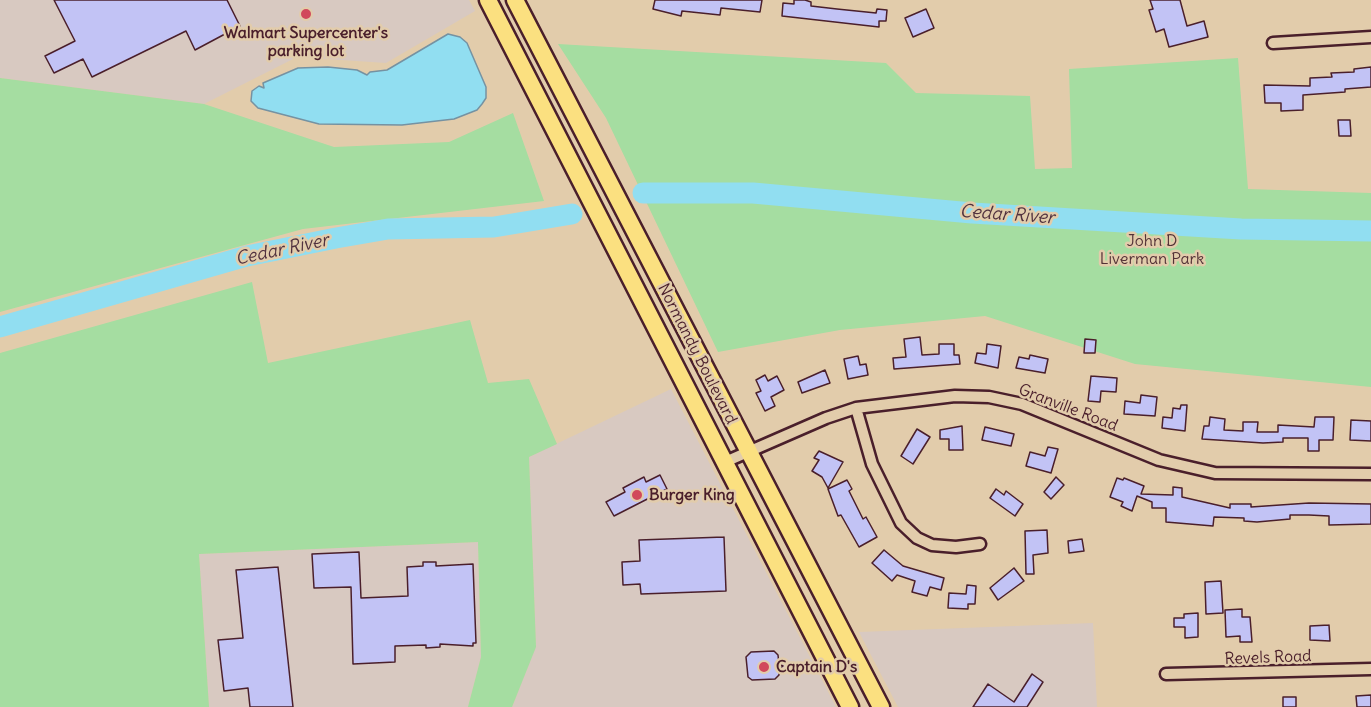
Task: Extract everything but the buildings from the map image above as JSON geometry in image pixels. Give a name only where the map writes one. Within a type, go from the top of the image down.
[{"type":"main road","name":"Normandy Boulevard","points":[[489,0],[849,707]]},
{"type":"main road","name":"Normandy Boulevard","points":[[515,0],[880,707]]},
{"type":"main road","points":[[633,280],[651,289],[688,352],[698,357]]},
{"type":"street","points":[[1273,43],[1371,37]]},
{"type":"street","name":"Granville Road","points":[[725,462],[826,418],[856,408],[955,396],[989,397],[1022,404],[1160,460],[1192,468],[1250,475],[1338,472],[1371,474]]},
{"type":"street","points":[[856,408],[872,464],[902,523],[917,538],[932,545],[956,547],[980,544]]},
{"type":"street","name":"Revels Road","points":[[1166,674],[1371,669]]},
{"type":"shaded area","points":[[0,0],[469,0],[475,11],[386,63],[297,57],[204,104],[0,78]]},
{"type":"shaded area","points":[[671,389],[836,707],[512,707],[536,646],[529,457]]},
{"type":"shaded area","points":[[478,542],[481,657],[468,707],[209,707],[199,554]]},
{"type":"shaded area","points":[[1093,623],[1097,707],[898,707],[859,632]]},
{"type":"green space","name":"John D Liverman Park","points":[[558,44],[886,63],[916,93],[1030,96],[1035,169],[1072,168],[1069,69],[1238,58],[1248,189],[1371,193],[1371,387],[1135,364],[985,316],[840,330],[718,352],[606,118]]},
{"type":"green space","points":[[0,78],[204,104],[334,147],[449,142],[513,113],[544,201],[303,229],[0,312]]},
{"type":"green space","points":[[252,282],[268,363],[470,320],[488,383],[529,379],[557,444],[529,457],[536,647],[512,707],[468,707],[481,657],[478,542],[199,554],[209,707],[0,707],[0,353]]},
{"type":"water","points":[[448,34],[460,37],[467,43],[486,87],[486,98],[477,110],[454,119],[402,125],[319,124],[258,108],[251,101],[252,91],[259,86],[264,88],[263,83],[298,68],[328,67],[357,70],[367,75],[370,72],[387,70]]},
{"type":"waterway","name":"Cedar River","points":[[643,193],[753,193],[972,213],[1241,229],[1371,231]]},
{"type":"waterway","name":"Cedar River","points":[[0,327],[247,256],[336,238],[388,229],[494,227],[572,214]]},
{"type":"place","name":"Walmart Supercenter's parking lot","points":[[306,14]]},
{"type":"place","name":"Burger King","points":[[637,495]]},
{"type":"place","name":"Captain D's","points":[[764,667]]}]
